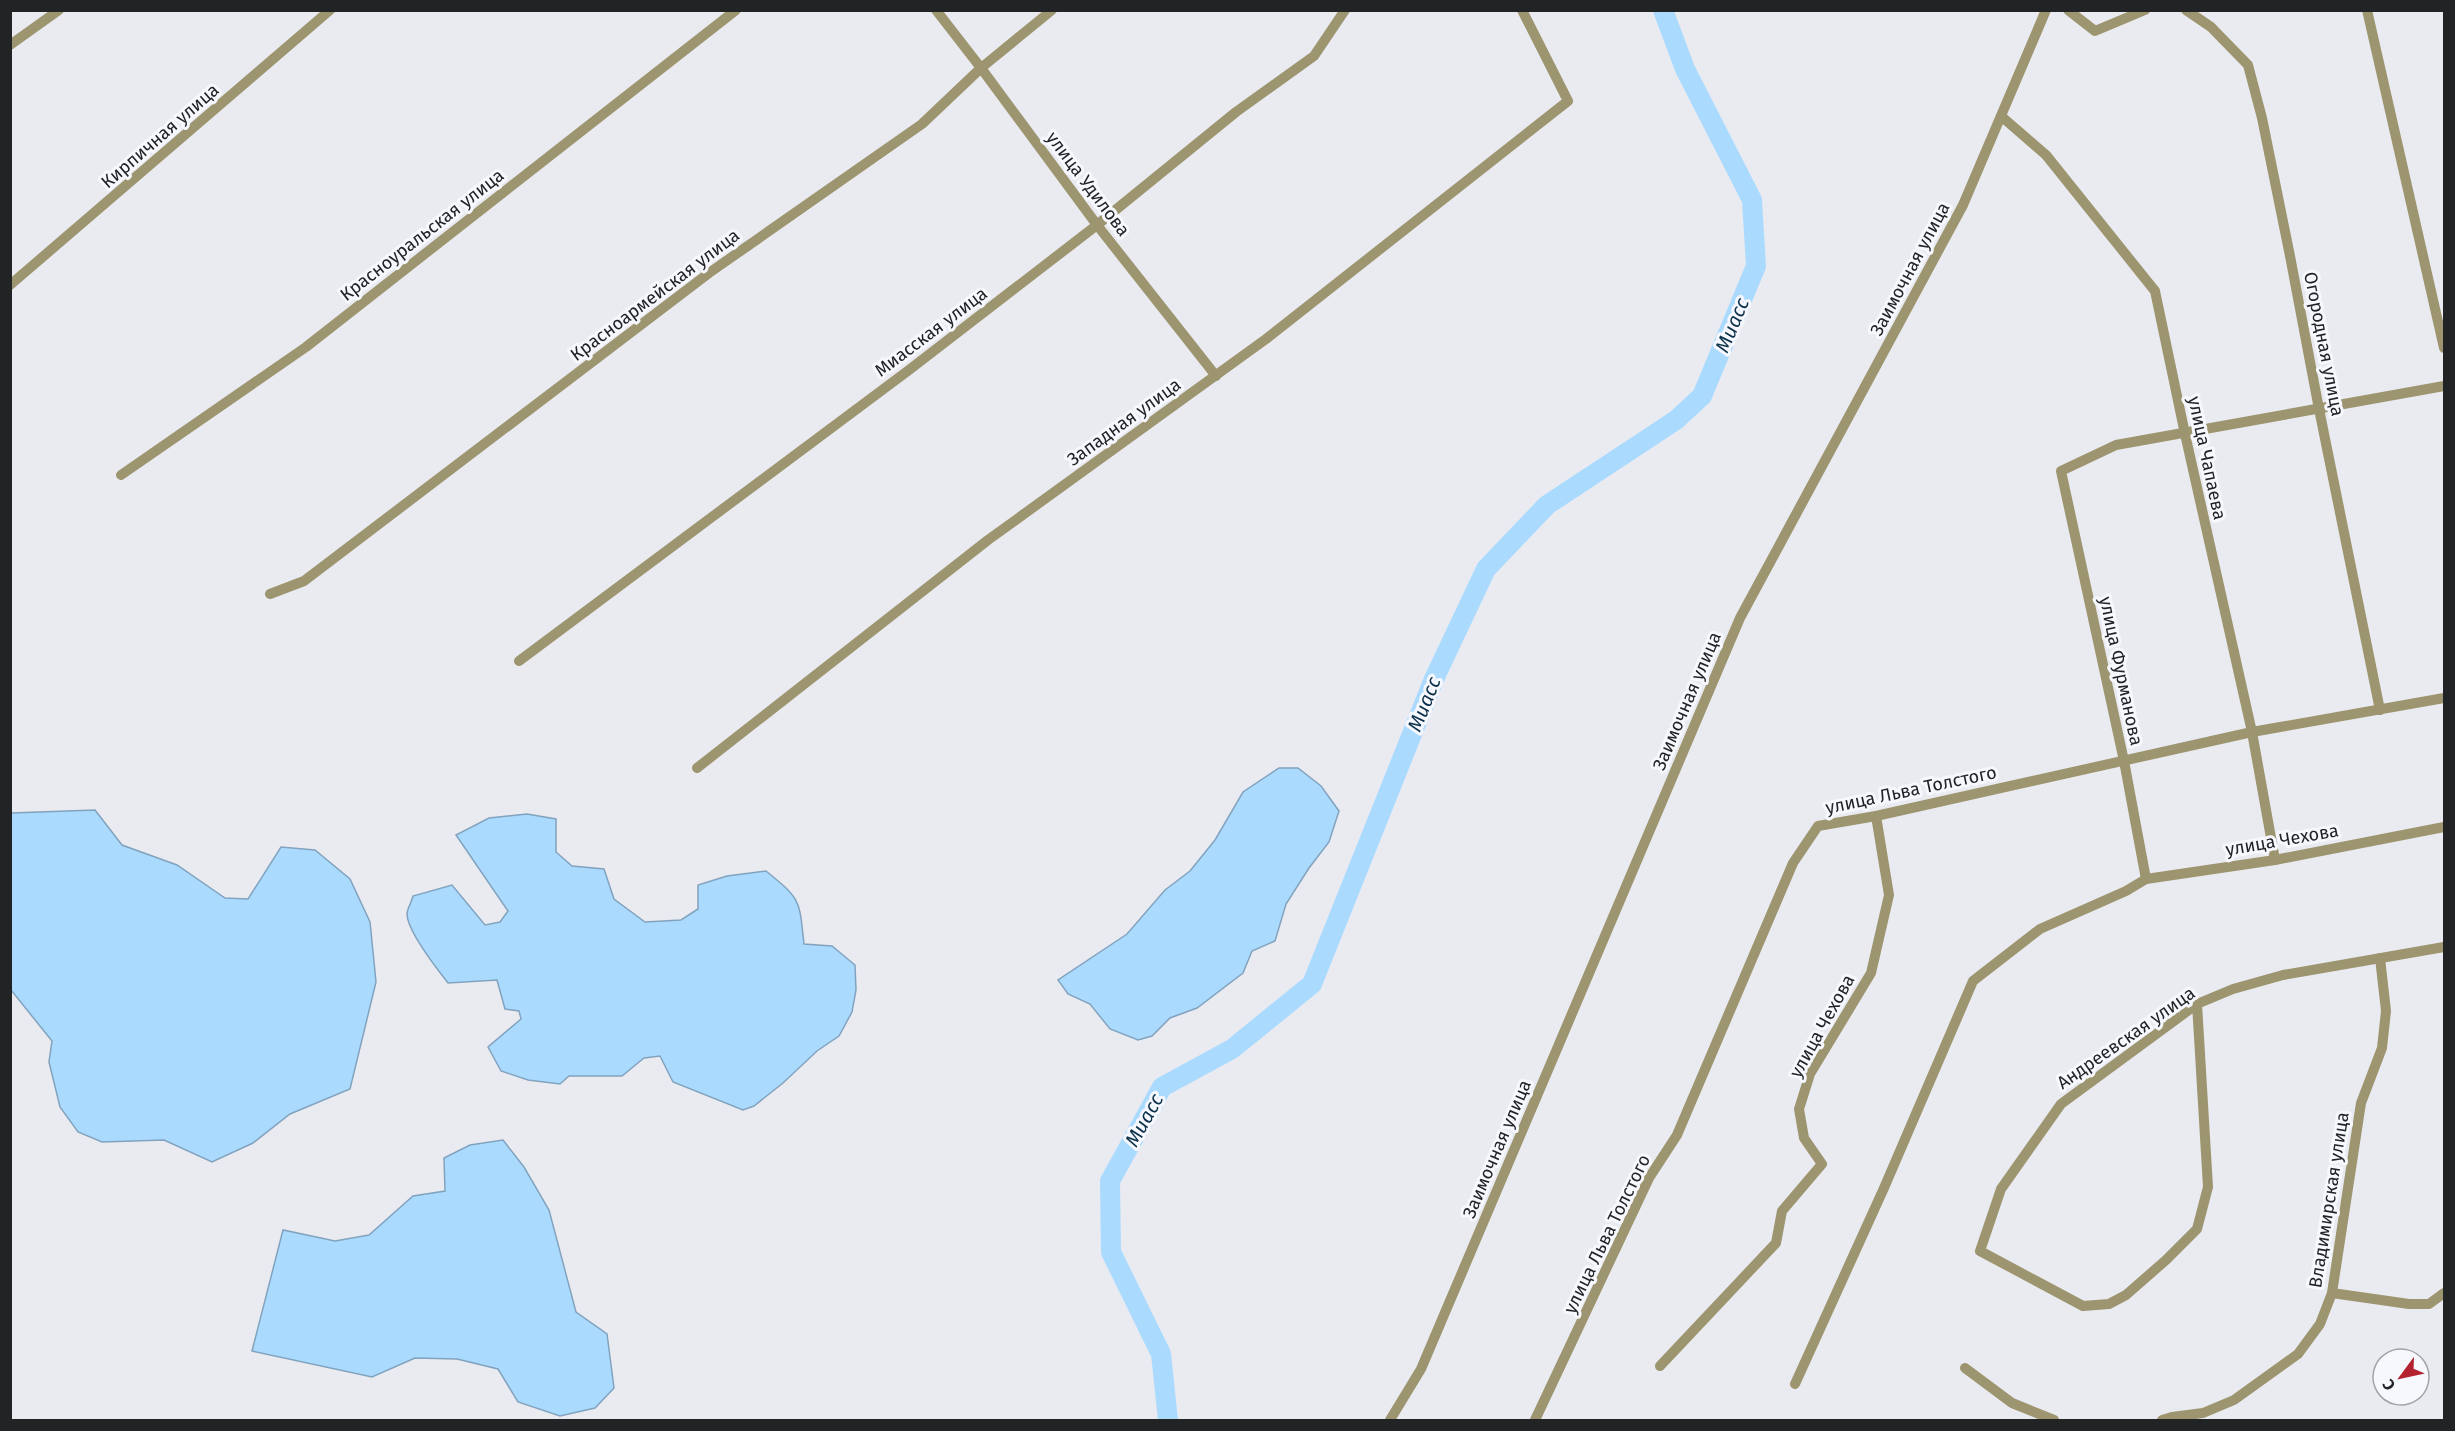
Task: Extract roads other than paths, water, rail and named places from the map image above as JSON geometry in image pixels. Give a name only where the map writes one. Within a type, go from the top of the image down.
[{"type":"street","points":[[10,45],[59,10]]},
{"type":"street","name":"Кирпичная улица","points":[[12,279],[330,10]]},
{"type":"street","name":"Красноуральская улица","points":[[121,475],[306,347],[736,10]]},
{"type":"street","name":"улица Удилова","points":[[936,10],[1097,225],[1216,376]]},
{"type":"street","name":"Красноармейская улица","points":[[270,594],[304,581],[709,273],[922,124],[981,68],[1052,10]]},
{"type":"street","name":"Миасская улица","points":[[519,661],[896,379],[1097,225],[1236,112],[1314,57],[1345,10]]},
{"type":"street","name":"Западная улица","points":[[697,768],[988,540],[1266,339],[1568,101],[1522,10]]},
{"type":"street","name":"Заимочная улица","points":[[1390,1420],[1421,1369],[1740,618],[1963,205],[2046,10]]},
{"type":"street","points":[[2068,10],[2096,31],[2145,10]]},
{"type":"street","name":"Огородная улица","points":[[2186,10],[2211,27],[2247,65],[2269,153],[2380,710]]},
{"type":"street","points":[[2367,10],[2445,348]]},
{"type":"street","name":"улица Чапаева","points":[[2001,116],[2046,155],[2155,291],[2252,732],[2274,860]]},
{"type":"street","points":[[2185,434],[2445,386]]},
{"type":"street","name":"улица Фурманова","points":[[2146,879],[2124,761],[2061,471],[2116,446],[2185,434]]},
{"type":"street","name":"улица Льва Толстого","points":[[1535,1420],[1649,1178],[1677,1135],[1793,863],[1818,826],[1876,816],[2252,732],[2445,698]]},
{"type":"street","name":"улица Чехова","points":[[1660,1366],[1776,1243],[1782,1211],[1822,1164],[1804,1138],[1799,1108],[1810,1074],[1871,973],[1889,895],[1876,816]]},
{"type":"street","name":"улица Чехова","points":[[1795,1384],[1884,1188],[1973,981],[2040,929],[2126,891],[2146,879],[2274,860],[2445,827]]},
{"type":"street","name":"Андреевская улица","points":[[2197,1004],[2208,1187],[2197,1229],[2126,1295],[2109,1304],[2083,1306],[1980,1251],[2001,1189],[2061,1104],[2197,1004],[2233,989],[2283,975],[2445,947]]},
{"type":"street","name":"Владимирская улица","points":[[2162,1420],[2203,1413],[2234,1400],[2298,1354],[2320,1324],[2332,1293],[2361,1103],[2382,1048],[2386,1011],[2380,958]]},
{"type":"street","points":[[2332,1293],[2409,1304],[2429,1304],[2445,1293]]},
{"type":"street","points":[[1965,1368],[2012,1402],[2054,1420]]},
{"type":"water","points":[[1279,768],[1298,768],[1321,786],[1339,811],[1329,842],[1286,904],[1275,941],[1252,951],[1243,973],[1197,1008],[1170,1018],[1152,1036],[1138,1040],[1110,1029],[1090,1004],[1068,994],[1058,980],[1127,934],[1165,890],[1190,871],[1215,840],[1243,792]]},
{"type":"water","points":[[95,810],[122,845],[177,865],[225,898],[248,899],[281,847],[315,850],[350,879],[370,922],[376,982],[350,1089],[290,1114],[253,1143],[212,1162],[164,1140],[102,1142],[78,1132],[60,1107],[49,1062],[52,1041],[11,990],[11,813]]},
{"type":"water","points":[[527,814],[556,819],[556,852],[572,866],[604,869],[614,899],[645,922],[681,920],[698,909],[698,885],[727,876],[766,871],[793,895],[797,902],[804,944],[832,946],[855,965],[856,990],[852,1012],[839,1036],[817,1051],[754,1106],[743,1110],[673,1082],[660,1056],[644,1058],[622,1076],[569,1076],[560,1084],[528,1080],[501,1071],[488,1047],[521,1019],[519,1011],[505,1009],[497,980],[448,983],[417,940],[407,914],[413,896],[452,885],[485,925],[500,922],[508,911],[456,835],[489,818]]},
{"type":"water","points":[[503,1140],[524,1167],[549,1210],[576,1312],[607,1334],[614,1388],[595,1408],[560,1416],[518,1402],[498,1369],[457,1359],[415,1358],[372,1377],[252,1351],[283,1230],[335,1241],[369,1235],[413,1196],[445,1191],[444,1158],[470,1145]]},
{"type":"waterway","name":"Миасс","points":[[1168,1420],[1161,1354],[1111,1252],[1110,1181],[1162,1087],[1232,1049],[1312,984],[1434,679],[1486,569],[1547,505],[1676,420],[1702,396],[1756,266],[1752,200],[1685,69],[1663,10]]}]
